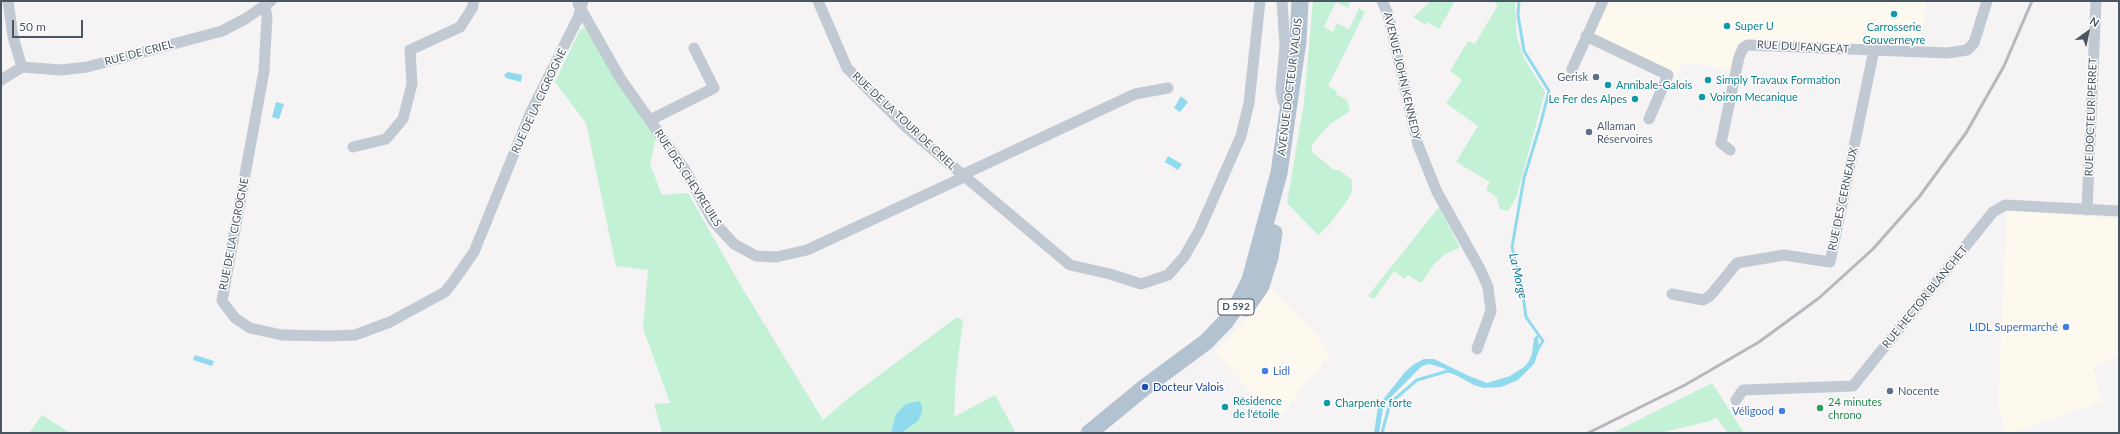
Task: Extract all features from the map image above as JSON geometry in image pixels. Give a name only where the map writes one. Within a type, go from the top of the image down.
[{"type":"main road","name":"AVENUE DOCTEUR VALOIS","points":[[1089,433],[1131,400],[1156,390],[1211,348],[1233,327],[1261,286],[1271,250],[1277,216],[1279,173],[1298,41],[1300,1]]},
{"type":"street","points":[[1,80],[22,67],[5,25],[8,1]]},
{"type":"street","points":[[353,147],[386,139],[395,129],[403,119],[412,84],[410,50],[460,27],[473,7],[474,1]]},
{"type":"street","name":"RUE DE LA TOUR DE CRIEL","points":[[818,1],[847,68],[906,127],[1070,265],[1110,274],[1141,284],[1168,275],[1184,257],[1199,231],[1241,136],[1249,103],[1260,1]]},
{"type":"street","points":[[1282,1],[1285,46],[1281,91],[1283,101],[1289,108]]},
{"type":"street","name":"AVENUE JOHN KENNEDY","points":[[1382,1],[1388,14],[1418,145],[1437,192],[1480,269],[1488,287],[1491,311],[1477,349]]},
{"type":"street","points":[[1572,69],[1603,1]]},
{"type":"street","name":"RUE DU FANGEAT","points":[[1730,150],[1721,143],[1739,57],[1743,48],[1754,44],[1948,53],[1967,50],[1974,43],[1987,1]]},
{"type":"street","name":"RUE DOCTEUR PERRET","points":[[2087,210],[2096,1]]},
{"type":"street","name":"RUE DES CHEVREUILS","points":[[579,3],[620,78],[685,170],[714,221],[734,244],[756,256],[776,257],[807,250],[963,176]]},
{"type":"street","name":"RUE DE LA CIGROGNE","points":[[268,4],[264,70],[222,301],[235,318],[250,328],[282,335],[329,336],[355,335],[390,322],[445,292],[453,282],[474,252],[530,114],[578,18],[579,3]]},
{"type":"street","name":"RUE DE CRIEL","points":[[22,67],[61,70],[87,67],[222,31],[268,4]]},
{"type":"street","points":[[1586,36],[1668,75],[1649,119]]},
{"type":"street","points":[[650,120],[714,88],[694,48]]},
{"type":"street","name":"RUE DES CERNEAUX","points":[[1672,294],[1703,300],[1710,296],[1737,263],[1784,255],[1830,262],[1874,50]]},
{"type":"street","name":"RUE DE LA TOUR DE CRIEL","points":[[963,176],[1135,94],[1168,88]]},
{"type":"street","name":"RUE HECTOR BLANCHET","points":[[1736,400],[1743,390],[1853,386],[1993,212],[2005,205],[2119,211]]},
{"type":"shaded area","points":[[1599,1],[1926,1],[1921,48],[1755,38],[1741,40],[1732,71],[1689,63],[1682,64],[1677,77],[1583,32]]},
{"type":"shaded area","points":[[2007,210],[2119,219],[2119,356],[2093,367],[2101,402],[2011,433],[2005,433],[1998,403]]},
{"type":"shaded area","points":[[1267,285],[1319,337],[1330,354],[1276,421],[1215,352],[1241,325]]},
{"type":"green space","points":[[1313,1],[1351,1],[1348,8],[1336,2],[1324,27],[1333,32],[1337,23],[1349,29],[1359,8],[1365,12],[1328,86],[1337,91],[1336,94],[1347,100],[1350,111],[1330,124],[1312,144],[1312,152],[1334,170],[1339,170],[1352,180],[1352,191],[1349,198],[1328,226],[1318,235],[1287,203],[1304,103]]},
{"type":"green space","points":[[1431,1],[1455,1],[1439,29],[1428,22],[1426,25],[1413,17]]},
{"type":"green space","points":[[1492,1],[1515,1],[1517,38],[1524,58],[1545,92],[1516,198],[1508,211],[1500,209],[1497,197],[1486,190],[1490,182],[1456,162],[1478,126],[1446,103],[1462,80],[1450,71],[1468,41],[1475,44],[1498,5]]},
{"type":"green space","points":[[584,27],[656,137],[650,164],[662,195],[688,193],[741,286],[823,420],[850,397],[957,317],[963,320],[956,375],[954,417],[995,395],[1016,433],[662,433],[654,404],[670,403],[643,328],[648,270],[616,266],[586,123],[555,82],[579,32]]},
{"type":"green space","points":[[1439,207],[1460,247],[1444,255],[1434,264],[1421,283],[1408,275],[1405,279],[1394,271],[1374,299],[1368,296]]},
{"type":"green space","points":[[1712,383],[1744,433],[1728,433],[1716,417],[1710,421],[1659,433],[1613,433]]},
{"type":"green space","points":[[42,415],[70,433],[29,433]]},
{"type":"water","points":[[508,72],[522,75],[521,82],[506,78],[504,75]]},
{"type":"water","points":[[1181,96],[1188,102],[1180,112],[1174,108]]},
{"type":"water","points":[[276,102],[284,104],[279,119],[272,117]]},
{"type":"water","points":[[1168,156],[1182,164],[1178,170],[1165,162]]},
{"type":"water","points":[[1538,335],[1539,350],[1534,364],[1518,380],[1501,387],[1484,388],[1474,385],[1443,368],[1429,364],[1422,366],[1387,401],[1383,409],[1379,433],[1374,433],[1378,406],[1405,372],[1414,364],[1424,359],[1434,359],[1487,383],[1510,376],[1524,367],[1532,354],[1534,338]]},
{"type":"water","points":[[195,355],[214,361],[212,366],[193,360]]},
{"type":"water","points":[[919,401],[922,405],[922,412],[918,421],[901,433],[891,433],[896,414],[906,404]]},
{"type":"waterway","name":"La Morge","points":[[1519,1],[1518,15],[1524,51],[1549,91],[1524,178],[1512,247],[1522,288],[1526,317],[1543,341],[1537,350]]},
{"type":"waterway","name":"La Morge","points":[[1382,433],[1390,403],[1417,380],[1448,371],[1455,373]]},
{"type":"railway","points":[[1588,433],[1685,385],[1759,342],[1819,298],[1873,249],[1919,197],[1966,133],[2004,66],[2032,1]]},
{"type":"place","name":"Carrosserie Gouverneyre","points":[[1894,14]]},
{"type":"place","name":"Super U","points":[[1727,26]]},
{"type":"place","name":"Gerisk","points":[[1596,77]]},
{"type":"place","name":"Simply Travaux Formation","points":[[1708,80]]},
{"type":"place","name":"Annibale-Galois","points":[[1608,85]]},
{"type":"place","name":"Voiron Mecanique","points":[[1702,97]]},
{"type":"place","name":"Le Fer des Alpes","points":[[1635,99]]},
{"type":"place","name":"Allaman Réservoires","points":[[1589,132]]},
{"type":"place","name":"LIDL Supermarché","points":[[2066,327]]},
{"type":"place","name":"Lidl","points":[[1265,371]]},
{"type":"place","name":"Docteur Valois","points":[[1145,387]]},
{"type":"place","name":"Nocente","points":[[1890,391]]},
{"type":"place","name":"Charpente forte","points":[[1327,403]]},
{"type":"place","name":"Résidence de l'étoile","points":[[1225,407]]},
{"type":"place","name":"24 minutes chrono","points":[[1820,408]]},
{"type":"place","name":"Véligood","points":[[1782,411]]}]
